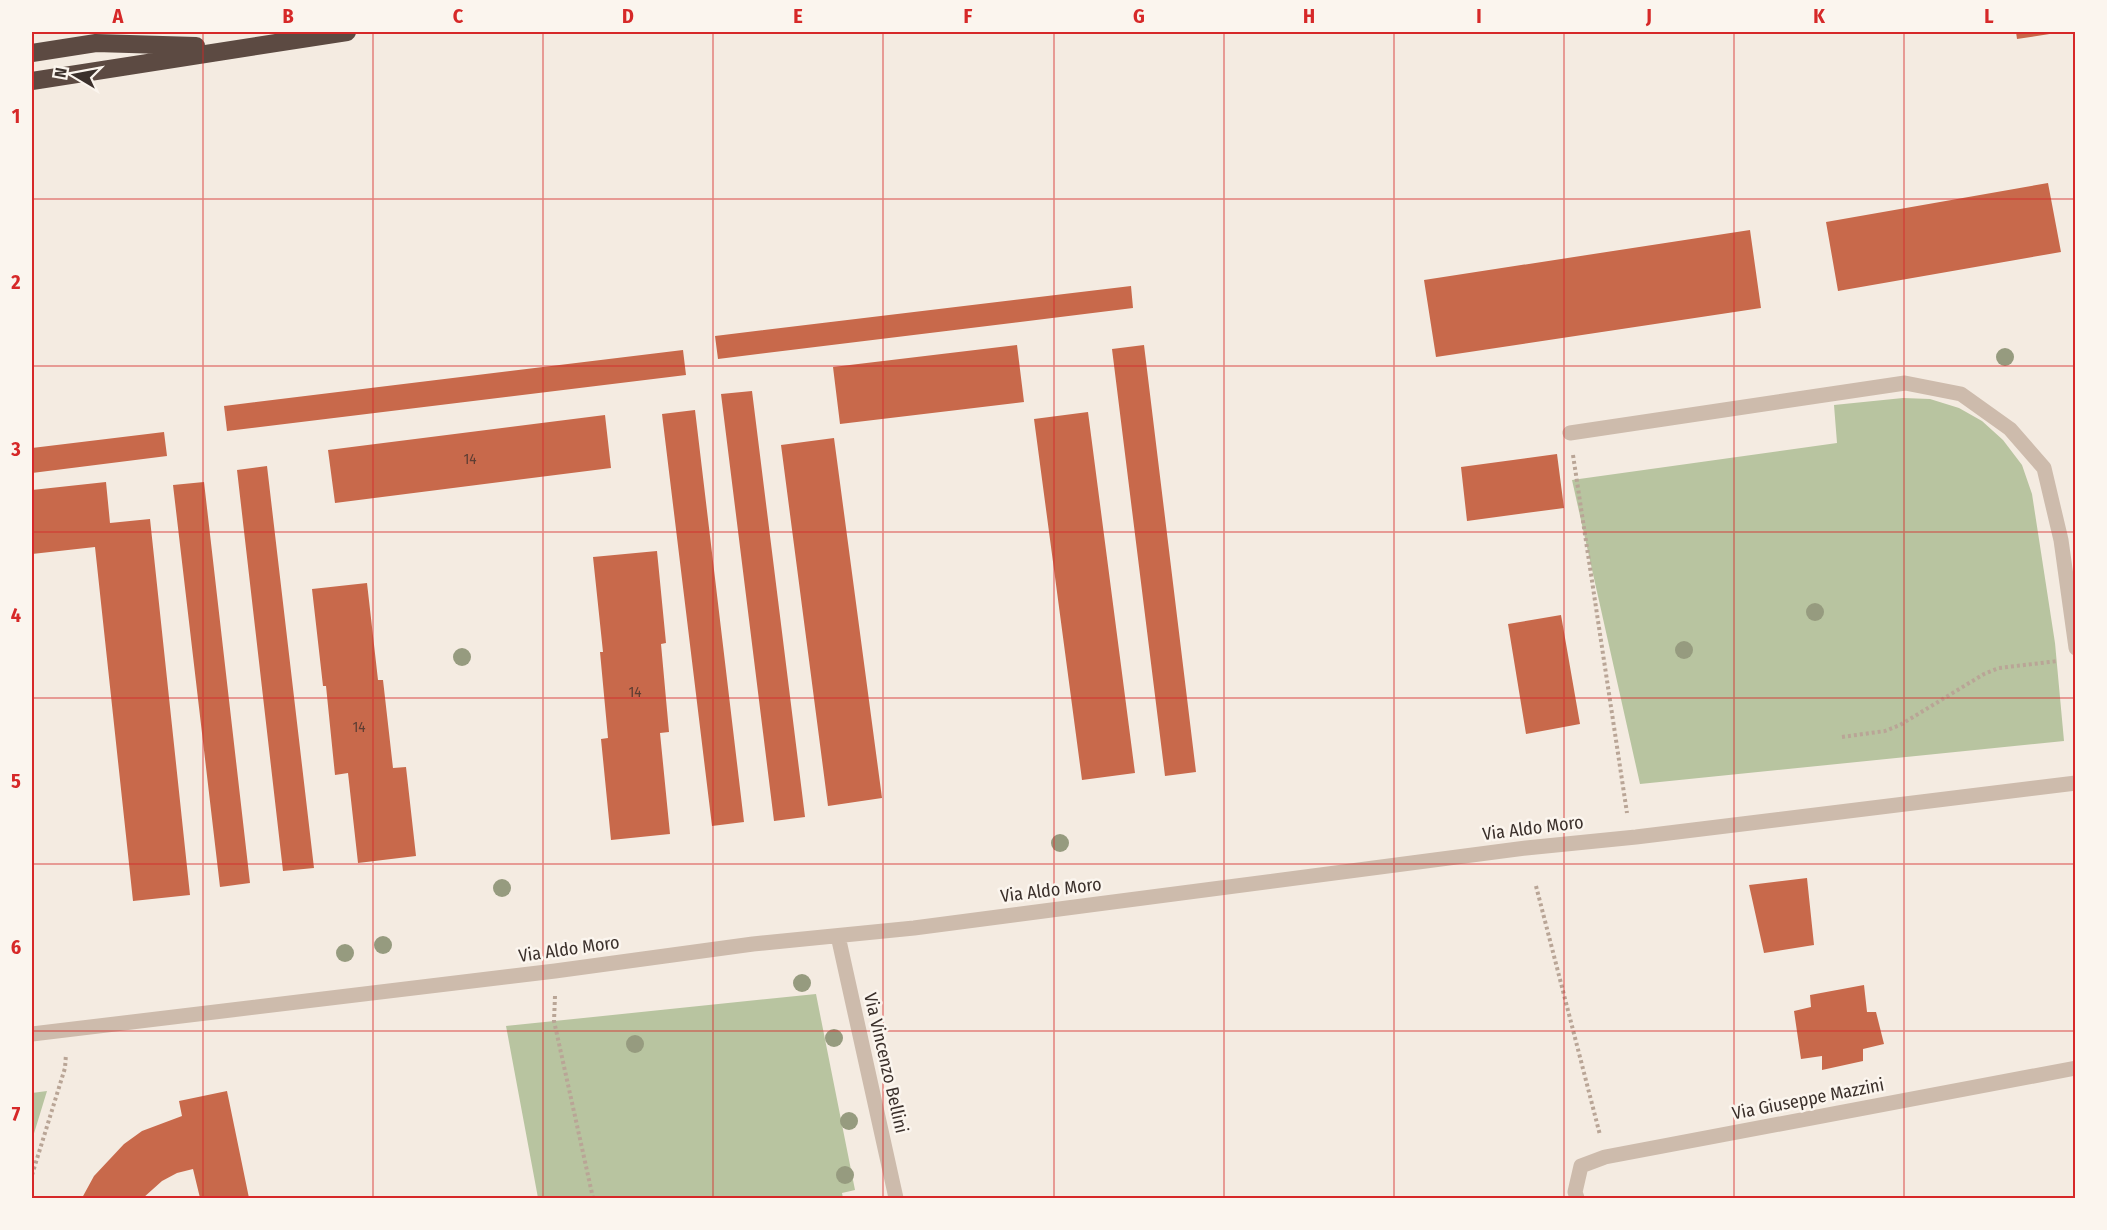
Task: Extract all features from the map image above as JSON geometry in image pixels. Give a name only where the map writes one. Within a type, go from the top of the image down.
[{"type":"highway","points":[[32,81],[347,32]]},
{"type":"highway","points":[[32,53],[96,43],[239,47]]},
{"type":"street","points":[[1570,433],[1905,383],[1960,394],[2010,429],[2044,468],[2061,540],[2071,654]]},
{"type":"street","name":"Via Aldo Moro","points":[[32,1034],[555,971],[753,944],[925,926],[1526,848],[2076,783]]},
{"type":"street","name":"Via Vincenzo Bellini","points":[[838,936],[896,1198]]},
{"type":"street","name":"Via Giuseppe Mazzini","points":[[1577,1198],[1575,1192],[1581,1166],[1605,1157],[2076,1068]]},
{"type":"path","points":[[1570,433],[1631,837]]},
{"type":"path","points":[[1842,737],[1886,731],[1900,725],[1984,674],[1999,668],[2071,654]]},
{"type":"path","points":[[1536,886],[1605,1157]]},
{"type":"path","points":[[555,971],[554,1021],[593,1198]]},
{"type":"path","points":[[32,1174],[65,1068],[68,1030]]},
{"type":"green space","points":[[1903,398],[1930,399],[1959,408],[1982,421],[2003,440],[2022,465],[2032,494],[2055,643],[2064,741],[1640,784],[1572,480],[1837,443],[1834,405]]},
{"type":"green space","points":[[816,994],[855,1190],[842,1193],[843,1198],[538,1198],[506,1026]]},
{"type":"green space","points":[[47,1091],[32,1140],[32,1093]]},
{"type":"building","points":[[2016,32],[2056,32],[2056,33],[2017,39]]},
{"type":"building","points":[[2048,183],[2061,252],[1838,291],[1826,222]]},
{"type":"building","points":[[1750,230],[1761,308],[1436,357],[1424,280]]},
{"type":"building","points":[[1131,286],[1133,308],[718,359],[715,336]]},
{"type":"building","points":[[1017,345],[1024,402],[840,424],[833,367]]},
{"type":"building","points":[[1144,345],[1196,772],[1165,776],[1112,349]]},
{"type":"building","points":[[683,350],[686,375],[227,431],[224,406]]},
{"type":"building","points":[[752,391],[805,817],[774,821],[721,394]]},
{"type":"building","points":[[695,410],[744,822],[712,826],[662,414]]},
{"type":"building","points":[[1088,412],[1135,773],[1082,780],[1034,419]]},
{"type":"building","points":[[605,415],[611,468],[335,503],[328,450]]},
{"type":"building","points":[[164,432],[167,456],[32,473],[32,448]]},
{"type":"building","points":[[834,438],[882,798],[828,806],[781,445]]},
{"type":"building","points":[[1557,454],[1564,508],[1467,521],[1461,467]]},
{"type":"building","points":[[267,466],[314,868],[283,871],[237,470]]},
{"type":"building","points":[[106,482],[110,523],[150,519],[190,895],[133,901],[95,547],[32,554],[32,490]]},
{"type":"building","points":[[204,482],[250,883],[220,887],[173,485]]},
{"type":"building","points":[[657,551],[666,643],[661,644],[669,732],[660,733],[670,834],[611,840],[601,739],[608,738],[600,652],[603,652],[593,557]]},
{"type":"building","points":[[367,583],[378,680],[383,680],[393,768],[406,767],[416,856],[358,863],[348,773],[335,775],[326,686],[323,686],[312,589]]},
{"type":"building","points":[[1561,615],[1580,724],[1526,734],[1508,624]]},
{"type":"building","points":[[1807,878],[1814,945],[1764,953],[1749,885]]},
{"type":"building","points":[[1864,985],[1867,1012],[1876,1012],[1884,1044],[1863,1049],[1863,1061],[1822,1070],[1822,1056],[1801,1059],[1794,1011],[1811,1007],[1810,995]]},
{"type":"building","points":[[227,1091],[249,1198],[200,1198],[193,1169],[177,1173],[162,1181],[143,1198],[82,1198],[94,1176],[124,1144],[142,1131],[182,1116],[179,1101]]}]
